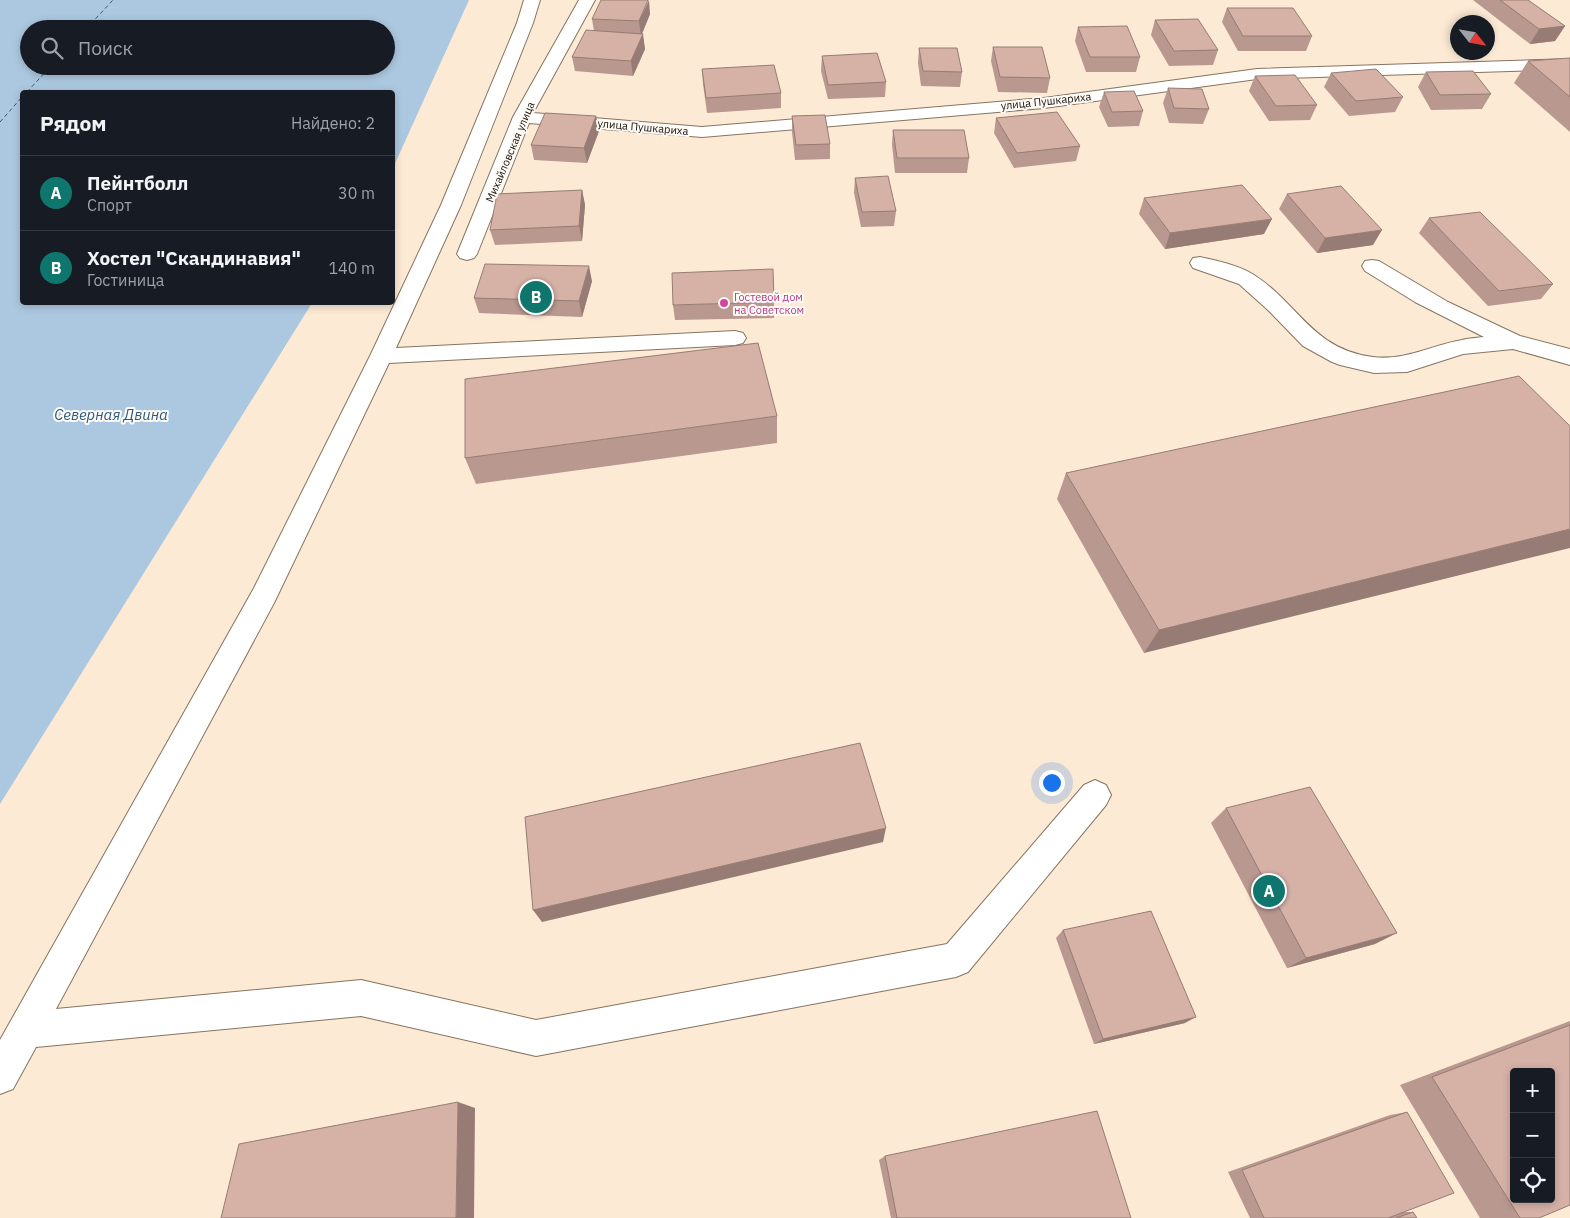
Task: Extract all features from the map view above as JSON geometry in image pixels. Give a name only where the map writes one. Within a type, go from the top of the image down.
[{"type":"street","points":[[0,1076],[264,594],[451,205],[525,22],[532,0]]},
{"type":"street","name":"Михайловская улица","points":[[467,254],[522,117],[587,0]]},
{"type":"street","name":"улица Пушкариха","points":[[522,117],[702,132],[1044,103],[1257,74],[1570,64]]},
{"type":"street","points":[[1200,263],[1246,279],[1276,305],[1311,340],[1340,357],[1374,365],[1407,364],[1462,348],[1513,342]]},
{"type":"street","points":[[1372,266],[1475,326],[1513,342],[1570,357]]},
{"type":"street","points":[[380,356],[735,338]]},
{"type":"street","points":[[25,1030],[361,998],[536,1038],[956,960],[1095,795]]},
{"type":"water","name":"Северная Двина","points":[[0,0],[469,0],[395,164],[395,90],[20,90],[20,305],[311,305],[0,804]]},
{"type":"building","points":[[601,0],[648,0],[639,21],[592,19]]},
{"type":"building","points":[[1500,0],[1528,0],[1565,26],[1539,29]]},
{"type":"building","points":[[1227,8],[1293,8],[1312,36],[1243,36]]},
{"type":"building","points":[[1198,19],[1218,50],[1174,51],[1155,20]]},
{"type":"building","points":[[1127,26],[1140,57],[1090,57],[1078,27]]},
{"type":"building","points":[[586,30],[643,34],[631,61],[572,57]]},
{"type":"building","points":[[993,47],[1042,47],[1050,78],[1000,77]]},
{"type":"building","points":[[919,48],[957,48],[962,72],[923,71]]},
{"type":"building","points":[[877,53],[886,82],[828,85],[822,56]]},
{"type":"building","points":[[1570,58],[1570,97],[1528,61]]},
{"type":"building","points":[[774,65],[781,93],[706,98],[702,69]]},
{"type":"building","points":[[1376,69],[1403,97],[1356,101],[1331,73]]},
{"type":"building","points":[[1473,71],[1491,94],[1440,95],[1426,72]]},
{"type":"building","points":[[1295,75],[1317,105],[1276,106],[1255,76]]},
{"type":"building","points":[[1168,88],[1202,89],[1209,109],[1174,108]]},
{"type":"building","points":[[1134,91],[1143,111],[1112,112],[1104,92]]},
{"type":"building","points":[[1057,112],[1080,146],[1017,153],[996,118]]},
{"type":"building","points":[[545,113],[596,116],[584,148],[531,145]]},
{"type":"building","points":[[825,115],[830,144],[796,145],[792,116]]},
{"type":"building","points":[[893,130],[964,130],[969,158],[897,158]]},
{"type":"building","points":[[888,176],[896,211],[862,212],[855,178]]},
{"type":"building","points":[[1242,185],[1272,219],[1170,233],[1144,198]]},
{"type":"building","points":[[1341,186],[1382,230],[1325,238],[1287,194]]},
{"type":"building","points":[[582,190],[579,226],[490,230],[497,194]]},
{"type":"building","points":[[1480,212],[1553,284],[1499,291],[1429,218]]},
{"type":"building","points":[[485,264],[589,266],[579,301],[474,298]]},
{"type":"building","points":[[773,269],[774,302],[673,305],[672,273]]},
{"type":"building","points":[[758,343],[777,416],[465,458],[465,379]]},
{"type":"building","points":[[1519,376],[1570,426],[1570,529],[1159,630],[1066,473]]},
{"type":"building","points":[[860,743],[886,828],[533,910],[525,817]]},
{"type":"building","points":[[1310,787],[1397,933],[1306,958],[1226,808]]},
{"type":"building","points":[[1151,911],[1196,1017],[1103,1039],[1063,930]]},
{"type":"building","points":[[1570,1025],[1570,1205],[1539,1218],[1520,1218],[1511,1203],[1555,1203],[1555,1068],[1510,1068],[1510,1202],[1432,1077]]},
{"type":"building","points":[[458,1102],[456,1218],[221,1218],[239,1144]]},
{"type":"building","points":[[1097,1111],[1131,1218],[897,1218],[885,1156]]},
{"type":"building","points":[[1407,1112],[1454,1193],[1388,1218],[1264,1218],[1242,1170]]},
{"type":"building","points":[[1413,1212],[1417,1218],[1396,1218]]},
{"type":"ferry route","points":[[94,20],[113,0]]},
{"type":"ferry route","points":[[29,90],[43,75]]},
{"type":"ferry route","points":[[0,122],[20,99]]},
{"type":"place","name":"Хостел \"Скандинавия\"","points":[[536,297]]},
{"type":"place","name":"Гостевой дом на Советском","points":[[724,303]]},
{"type":"place","name":"Пейнтболл","points":[[1269,891]]}]
